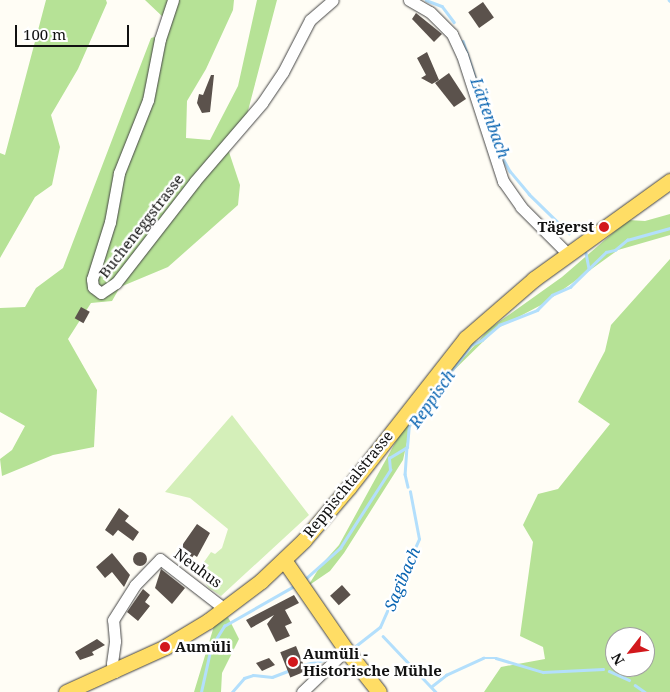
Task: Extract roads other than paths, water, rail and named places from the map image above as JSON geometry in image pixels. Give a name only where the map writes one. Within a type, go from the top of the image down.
[{"type":"main road","name":"Reppischtalstrasse","points":[[66,692],[116,672],[165,647],[225,609],[284,560],[350,487],[466,338],[519,291],[670,181]]},
{"type":"main road","points":[[284,560],[302,583],[346,650],[380,692]]},
{"type":"street","name":"Bucheneggstrasse","points":[[173,0],[160,39],[148,100],[119,173],[110,222],[92,279],[93,287],[101,293],[116,284],[195,181],[262,103],[283,72],[310,20],[333,0]]},
{"type":"street","points":[[409,0],[430,12],[452,34],[462,55],[503,181],[521,206],[568,254]]},
{"type":"street","name":"Neuhus","points":[[116,672],[112,663],[115,641],[113,620],[136,585],[160,559],[225,609]]},
{"type":"street","points":[[302,692],[346,650]]},
{"type":"waterway","name":"Lättenbach","points":[[426,0],[442,6],[454,22]]},
{"type":"waterway","name":"Lättenbach","points":[[463,41],[500,153],[510,171],[529,194],[569,233]]},
{"type":"waterway","name":"Reppisch","points":[[303,581],[340,548],[390,470],[389,458],[407,447],[409,426],[471,345],[482,340],[499,325],[537,310],[552,295],[570,287],[606,252],[615,250],[627,240],[670,228]]},
{"type":"waterway","name":"Lättenbach","points":[[586,253],[589,269]]},
{"type":"waterway","name":"Sagibach","points":[[407,447],[405,474],[408,487]]},
{"type":"waterway","name":"Sagibach","points":[[353,648],[380,627],[419,539],[410,492]]},
{"type":"waterway","name":"Reppisch","points":[[201,692],[211,647],[224,626],[294,586]]},
{"type":"waterway","points":[[383,636],[436,692]]},
{"type":"waterway","points":[[432,686],[446,675],[483,658],[496,658],[543,672],[603,669]]},
{"type":"waterway","name":"Sagibach","points":[[302,665],[327,659]]},
{"type":"waterway","name":"Sagibach","points":[[232,692],[244,678],[253,675],[272,677],[290,670]]},
{"type":"waterway","points":[[622,677],[629,680]]},
{"type":"waterway","points":[[635,685],[645,692]]},
{"type":"place","name":"Tägerst","points":[[604,227]]},
{"type":"place","name":"Aumüli","points":[[165,647]]},
{"type":"place","name":"Aumüli - Historische Mühle","points":[[293,662]]}]
